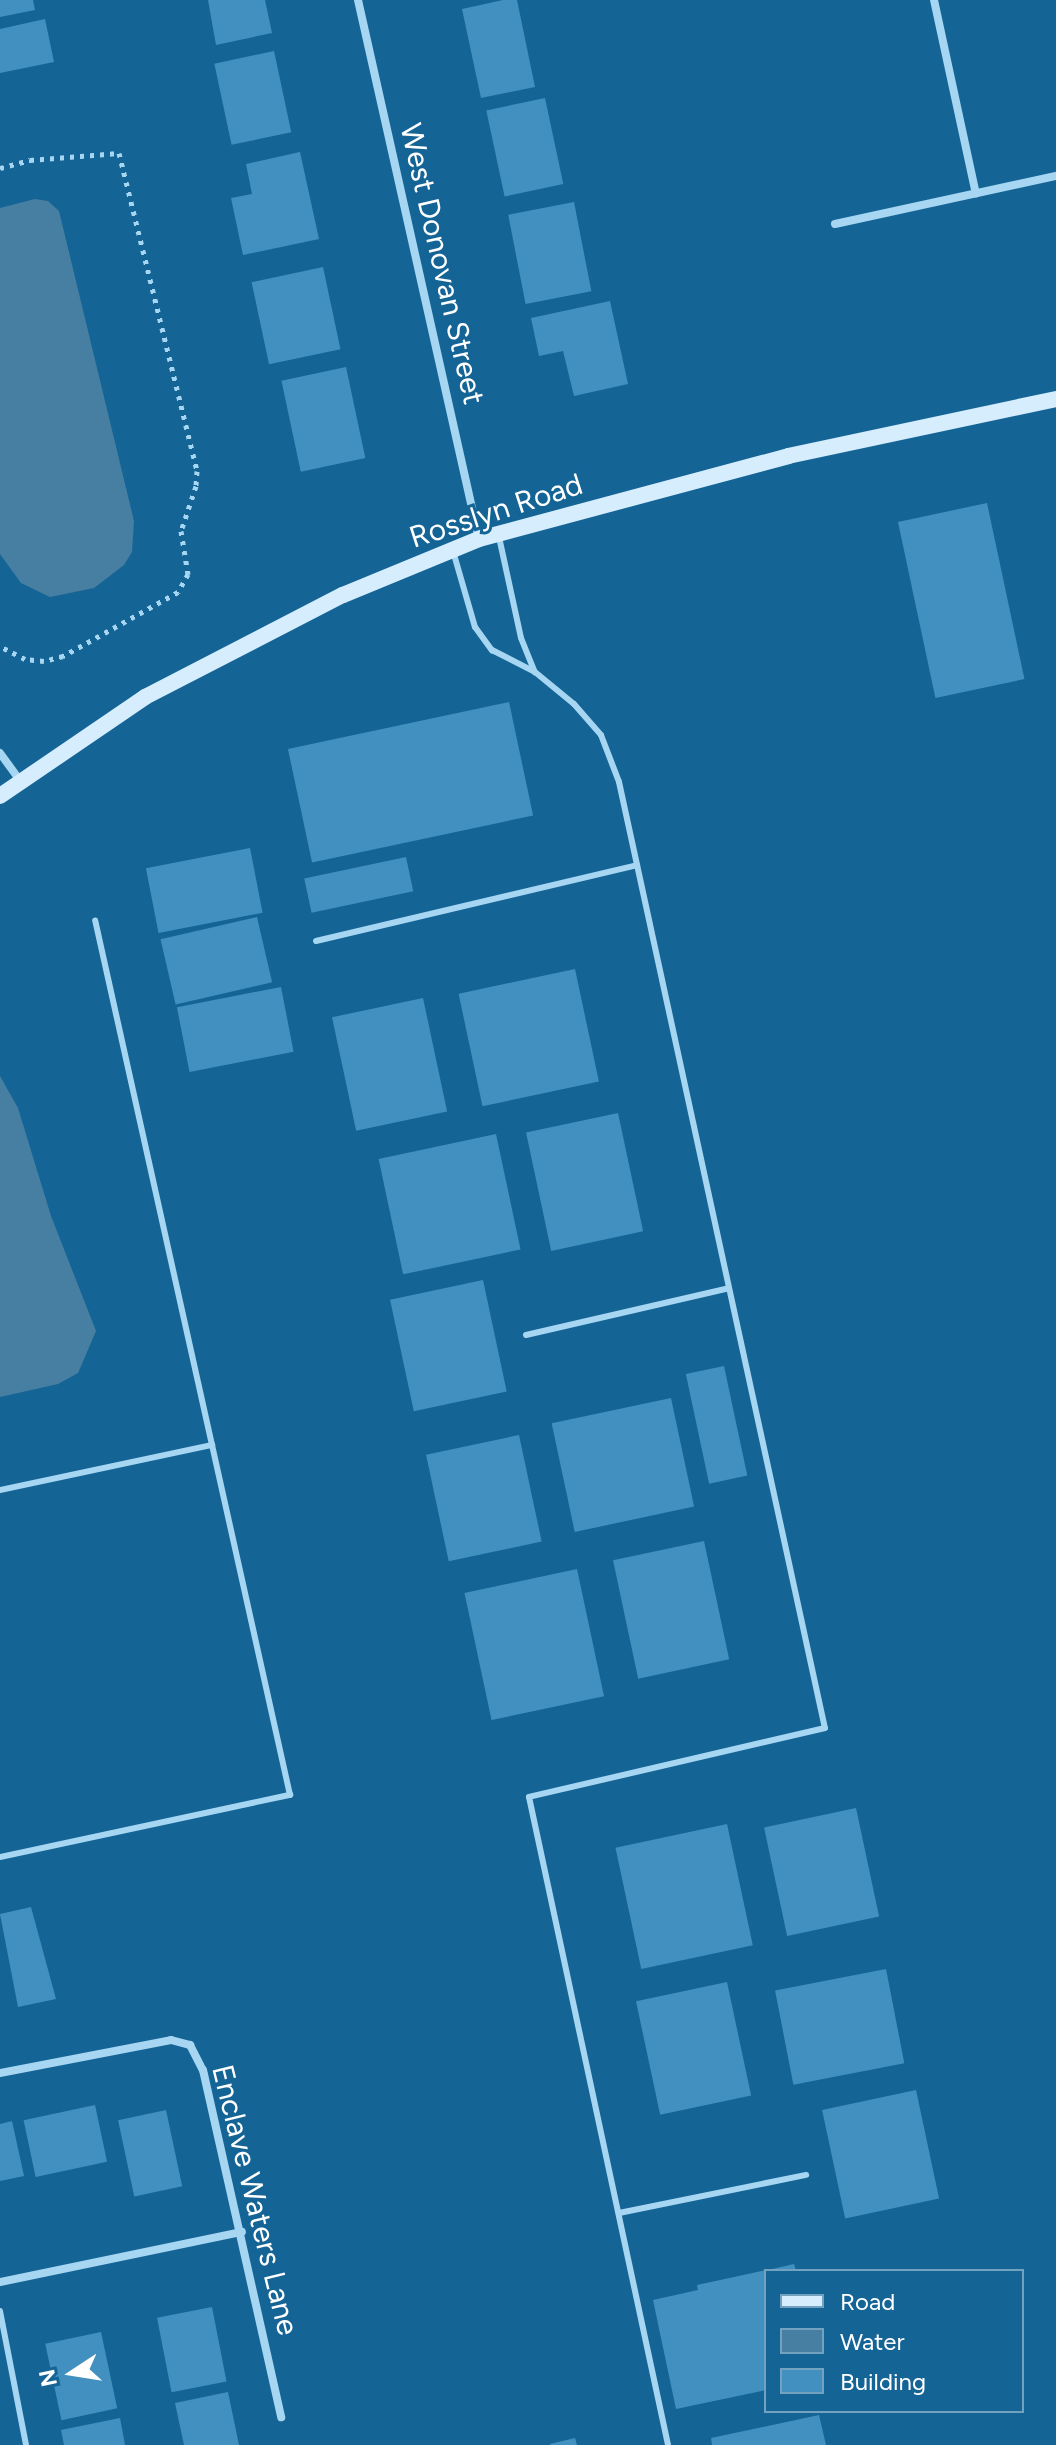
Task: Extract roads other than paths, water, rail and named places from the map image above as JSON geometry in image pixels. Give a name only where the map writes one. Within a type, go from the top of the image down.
[{"type":"street","name":"West Donovan Street","points":[[358,0],[479,539]]},
{"type":"street","points":[[934,0],[976,194]]},
{"type":"street","points":[[835,224],[1056,176]]},
{"type":"street","name":"Rosslyn Road","points":[[0,796],[145,697],[343,595],[479,539],[788,456],[1056,399]]},
{"type":"street","points":[[0,753],[20,781]]},
{"type":"street","name":"Enclave Waters Lane","points":[[0,2073],[171,2040],[190,2045],[203,2070],[242,2232],[281,2417]]},
{"type":"street","points":[[0,2282],[242,2232]]},
{"type":"lane","points":[[498,534],[521,638],[535,672]]},
{"type":"lane","points":[[453,550],[475,627],[492,650],[535,672],[574,704],[601,735],[619,782],[825,1728],[529,1797],[668,2445]]},
{"type":"lane","points":[[316,941],[637,865]]},
{"type":"lane","points":[[0,1857],[290,1795],[95,920]]},
{"type":"lane","points":[[526,1335],[729,1288]]},
{"type":"lane","points":[[0,1490],[212,1445]]},
{"type":"lane","points":[[619,2213],[806,2175]]},
{"type":"lane","points":[[0,2311],[26,2445]]},
{"type":"water","points":[[35,199],[48,201],[59,211],[134,521],[132,552],[124,565],[94,588],[50,597],[21,583],[0,554],[0,208]]},
{"type":"water","points":[[0,1076],[18,1108],[51,1216],[96,1331],[78,1373],[58,1384],[0,1397]]}]
